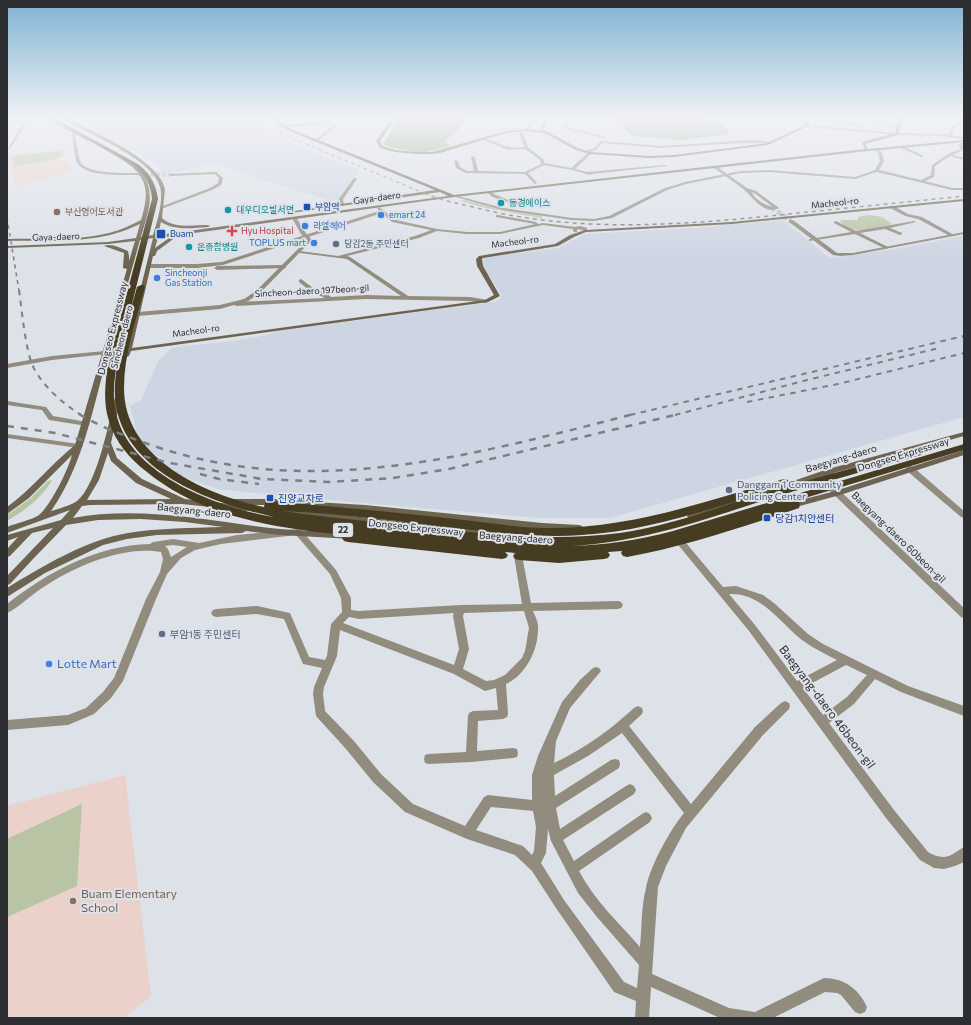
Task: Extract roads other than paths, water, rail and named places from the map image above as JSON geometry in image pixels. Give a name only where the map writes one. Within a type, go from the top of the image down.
[{"type":"highway","name":"Dongseo Expressway","points":[[136,165],[146,173],[151,180],[155,199],[114,356],[109,389],[109,401],[114,421],[127,447],[135,456],[160,479],[195,498],[212,505],[241,514],[290,524],[503,548],[561,550],[626,546],[661,538],[911,466],[964,447]]},
{"type":"highway","name":"Dongseo Expressway","points":[[143,165],[151,171],[157,180],[161,190],[160,207],[120,370],[118,392],[124,419],[130,431],[146,454],[174,477],[235,504],[279,514],[461,535],[560,542],[621,537],[653,531],[822,479],[964,440]]},
{"type":"highway","points":[[298,532],[475,553],[559,558],[588,557],[664,546],[747,522],[906,466],[911,466]]},
{"type":"highway","points":[[184,502],[281,506],[520,530],[554,532],[590,531],[640,524],[661,519],[799,479],[822,479]]},
{"type":"main road","name":"Sincheon-daero","points":[[7,554],[32,530],[53,503],[67,480],[79,446],[148,204],[149,192],[146,182],[139,171],[132,165]]},
{"type":"main road","name":"Sincheon-daero","points":[[7,582],[38,547],[65,522],[79,504],[95,478],[107,442],[162,207],[163,197],[160,179],[145,165]]},
{"type":"main road","points":[[375,165],[454,196]]},
{"type":"main road","name":"Gaya-daero","points":[[155,235],[181,234],[294,218],[377,206],[447,193],[709,165]]},
{"type":"main road","name":"Gaya-daero","points":[[82,244],[155,235],[342,205],[454,196],[732,165]]},
{"type":"main road","points":[[428,186],[458,191]]},
{"type":"main road","points":[[416,198],[426,191],[428,186]]},
{"type":"main road","points":[[416,198],[441,191],[477,190]]},
{"type":"main road","name":"Macheol-ro","points":[[105,353],[486,301],[496,296],[480,266],[479,259],[481,257],[556,245],[581,230],[652,228],[788,219],[892,206],[964,200]]},
{"type":"main road","points":[[160,218],[166,223],[174,225],[208,226]]},
{"type":"main road","points":[[89,239],[107,236],[143,221]]},
{"type":"main road","points":[[150,259],[155,250],[164,243],[181,234]]},
{"type":"main road","name":"Gaya-daero","points":[[7,241],[138,237]]},
{"type":"main road","points":[[7,248],[82,244],[114,247],[126,252],[126,269],[128,274]]},
{"type":"main road","name":"Baegyang-daero","points":[[184,502],[506,536],[576,538],[638,532],[668,525],[724,505],[831,471],[964,434]]},
{"type":"main road","points":[[107,442],[114,459],[139,480],[184,502]]},
{"type":"main road","points":[[7,511],[30,493],[65,456],[79,446]]},
{"type":"main road","name":"Baegyang-daero","points":[[7,538],[65,522],[98,517],[160,517],[272,531],[454,543],[517,550],[596,551],[644,547],[678,539],[710,528],[837,492],[911,466],[964,452]]},
{"type":"main road","points":[[790,485],[806,491],[809,496],[805,501]]},
{"type":"main road","name":"Baegyang-daero","points":[[7,530],[79,504],[106,501],[282,502],[365,508],[506,523],[584,528],[619,526],[724,505]]},
{"type":"main road","points":[[7,593],[14,587],[48,568],[101,543],[127,536],[190,530],[272,531]]},
{"type":"street","points":[[80,165],[91,170],[108,173],[138,174]]},
{"type":"street","points":[[457,165],[458,168],[462,171],[526,173],[541,165]]},
{"type":"street","points":[[475,165],[476,172]]},
{"type":"street","points":[[549,165],[572,168],[596,177]]},
{"type":"street","points":[[572,168],[575,165]]},
{"type":"street","points":[[587,173],[664,166],[662,165]]},
{"type":"street","points":[[877,171],[880,165]]},
{"type":"street","points":[[920,182],[933,176],[933,166],[935,165]]},
{"type":"street","points":[[715,167],[771,207]]},
{"type":"street","points":[[454,196],[503,208],[572,219],[594,220],[610,217],[666,189],[685,183],[726,174],[756,170],[855,178],[877,171],[952,189],[964,189]]},
{"type":"street","points":[[162,207],[211,189],[220,184],[221,178],[216,173],[170,175]]},
{"type":"street","points":[[526,173],[535,183]]},
{"type":"street","points":[[342,205],[341,199],[355,179]]},
{"type":"street","points":[[746,189],[755,192],[777,208],[770,208],[748,193],[746,189]]},
{"type":"street","points":[[7,190],[12,190]]},
{"type":"street","points":[[490,192],[494,196],[512,202]]},
{"type":"street","points":[[377,206],[383,214],[394,221],[437,230],[487,234],[500,233],[543,224]]},
{"type":"street","points":[[892,206],[907,215],[920,218],[952,235]]},
{"type":"street","points":[[236,304],[246,300],[258,292],[300,252],[310,240],[319,235],[383,214]]},
{"type":"street","points":[[149,266],[197,266],[224,263],[306,236],[383,214]]},
{"type":"street","points":[[498,216],[581,230]]},
{"type":"street","points":[[294,218],[310,240]]},
{"type":"street","points":[[788,219],[835,254],[845,255],[964,233]]},
{"type":"street","points":[[836,222],[886,248]]},
{"type":"street","points":[[815,240],[914,222]]},
{"type":"street","points":[[885,227],[900,234]]},
{"type":"street","points":[[338,257],[417,237],[437,230]]},
{"type":"street","points":[[300,252],[348,258],[407,297]]},
{"type":"street","points":[[197,266],[208,269],[284,267]]},
{"type":"street","points":[[301,281],[311,290],[324,294],[330,299]]},
{"type":"street","name":"Sincheon-daero 197beon-gil","points":[[138,314],[236,304],[330,299],[407,297],[486,301]]},
{"type":"street","points":[[7,366],[52,358],[105,353]]},
{"type":"street","points":[[7,403],[44,408],[51,418],[86,424]]},
{"type":"street","points":[[7,436],[79,446]]},
{"type":"street","points":[[911,466],[964,515]]},
{"type":"street","name":"Baegyang-daero 60beon-gil","points":[[831,471],[827,482],[964,614]]},
{"type":"street","points":[[7,725],[68,720],[90,711],[107,695],[118,681],[151,599],[164,572],[171,562],[180,555],[199,546],[259,536],[275,536],[298,532],[333,572],[346,598],[347,613],[336,624],[332,656],[319,687],[318,694],[320,713],[350,745],[377,778],[409,808],[467,833],[518,850],[533,864],[619,987],[643,997]]},
{"type":"street","name":"Baegyang-daero 46beon-gil","points":[[678,539],[723,591],[924,856],[939,864],[953,862],[964,853]]},
{"type":"street","points":[[7,609],[50,578],[103,556],[130,548],[173,542],[199,546]]},
{"type":"street","points":[[146,546],[164,549],[167,554],[164,572]]},
{"type":"street","points":[[336,624],[457,671],[485,686],[501,682],[509,678],[524,661],[530,651],[534,628],[527,607],[517,550]]},
{"type":"street","points":[[723,591],[736,590],[760,598],[805,637],[820,647],[905,689],[964,711]]},
{"type":"street","points":[[347,613],[359,615],[527,607],[618,605]]},
{"type":"street","points":[[216,613],[256,610],[287,616],[306,661],[328,665]]},
{"type":"street","points":[[457,671],[464,649],[458,616],[460,610]]},
{"type":"street","points":[[795,687],[846,660]]},
{"type":"street","points":[[533,864],[540,853],[542,827],[538,806],[538,775],[543,756],[566,705],[596,671]]},
{"type":"street","points":[[822,722],[842,708],[865,686],[873,674]]},
{"type":"street","points":[[471,757],[473,716],[503,714],[501,682]]},
{"type":"street","points":[[642,1018],[645,962],[652,887],[666,853],[682,824],[759,732],[785,706]]},
{"type":"street","points":[[548,772],[566,764],[622,726],[638,710]]},
{"type":"street","points":[[622,726],[691,813]]},
{"type":"street","points":[[553,734],[548,772],[550,805],[556,838],[582,889],[601,913],[645,962]]},
{"type":"street","points":[[429,758],[471,757],[513,753]]},
{"type":"street","points":[[550,805],[615,764]]},
{"type":"street","points":[[556,838],[630,790]]},
{"type":"street","points":[[467,833],[488,801],[538,806]]},
{"type":"street","points":[[572,869],[646,818]]},
{"type":"street","points":[[644,977],[729,1015],[752,1018]]},
{"type":"street","points":[[758,1018],[824,985],[834,984],[845,988],[860,1007]]},
{"type":"tunnel","points":[[138,174],[170,175]]},
{"type":"tunnel","points":[[771,207],[791,221]]},
{"type":"railway","points":[[356,165],[426,194]]},
{"type":"railway","points":[[424,193],[436,198],[512,216],[551,221],[630,225],[670,224],[749,218],[964,196]]},
{"type":"railway","points":[[7,217],[19,291]]},
{"type":"railway","points":[[19,290],[26,341],[33,367],[51,391],[81,415]]},
{"type":"railway","points":[[631,415],[964,336]]},
{"type":"railway","points":[[677,415],[807,380],[939,348]]},
{"type":"railway","points":[[747,402],[838,384],[964,353]]},
{"type":"railway","points":[[79,414],[106,428],[154,446],[214,462],[275,470],[335,471],[395,466],[455,456],[515,444],[631,415]]},
{"type":"railway","points":[[7,426],[55,433],[170,463],[262,479],[330,482],[393,478],[449,469],[677,415]]},
{"type":"railway","points":[[200,474],[219,479],[259,484]]},
{"type":"place","name":"동경에이스","points":[[501,203]]},
{"type":"place","name":"부암역","points":[[307,207]]},
{"type":"place","name":"대우디오빌서면","points":[[228,210]]},
{"type":"place","name":"부산영어도서관","points":[[57,212]]},
{"type":"place","name":"emart 24","points":[[381,215]]},
{"type":"place","name":"라엘헤어","points":[[305,226]]},
{"type":"place","name":"Hyu Hospital","points":[[232,231]]},
{"type":"place","name":"Buam","points":[[161,234]]},
{"type":"place","name":"TOPLUS mart","points":[[314,243]]},
{"type":"place","name":"당감2동 주민센터","points":[[336,244]]},
{"type":"place","name":"온종합병원","points":[[189,247]]},
{"type":"place","name":"Sincheonji Gas Station","points":[[157,278]]},
{"type":"place","name":"Danggam 1 Community Policing Center","points":[[729,490]]},
{"type":"place","name":"진양교차로","points":[[270,498]]},
{"type":"place","name":"당감1치안센터","points":[[767,518]]},
{"type":"place","name":"부암1동 주민센터","points":[[162,634]]},
{"type":"place","name":"Lotte Mart","points":[[49,664]]},
{"type":"place","name":"Buam Elementary School","points":[[73,901]]}]
